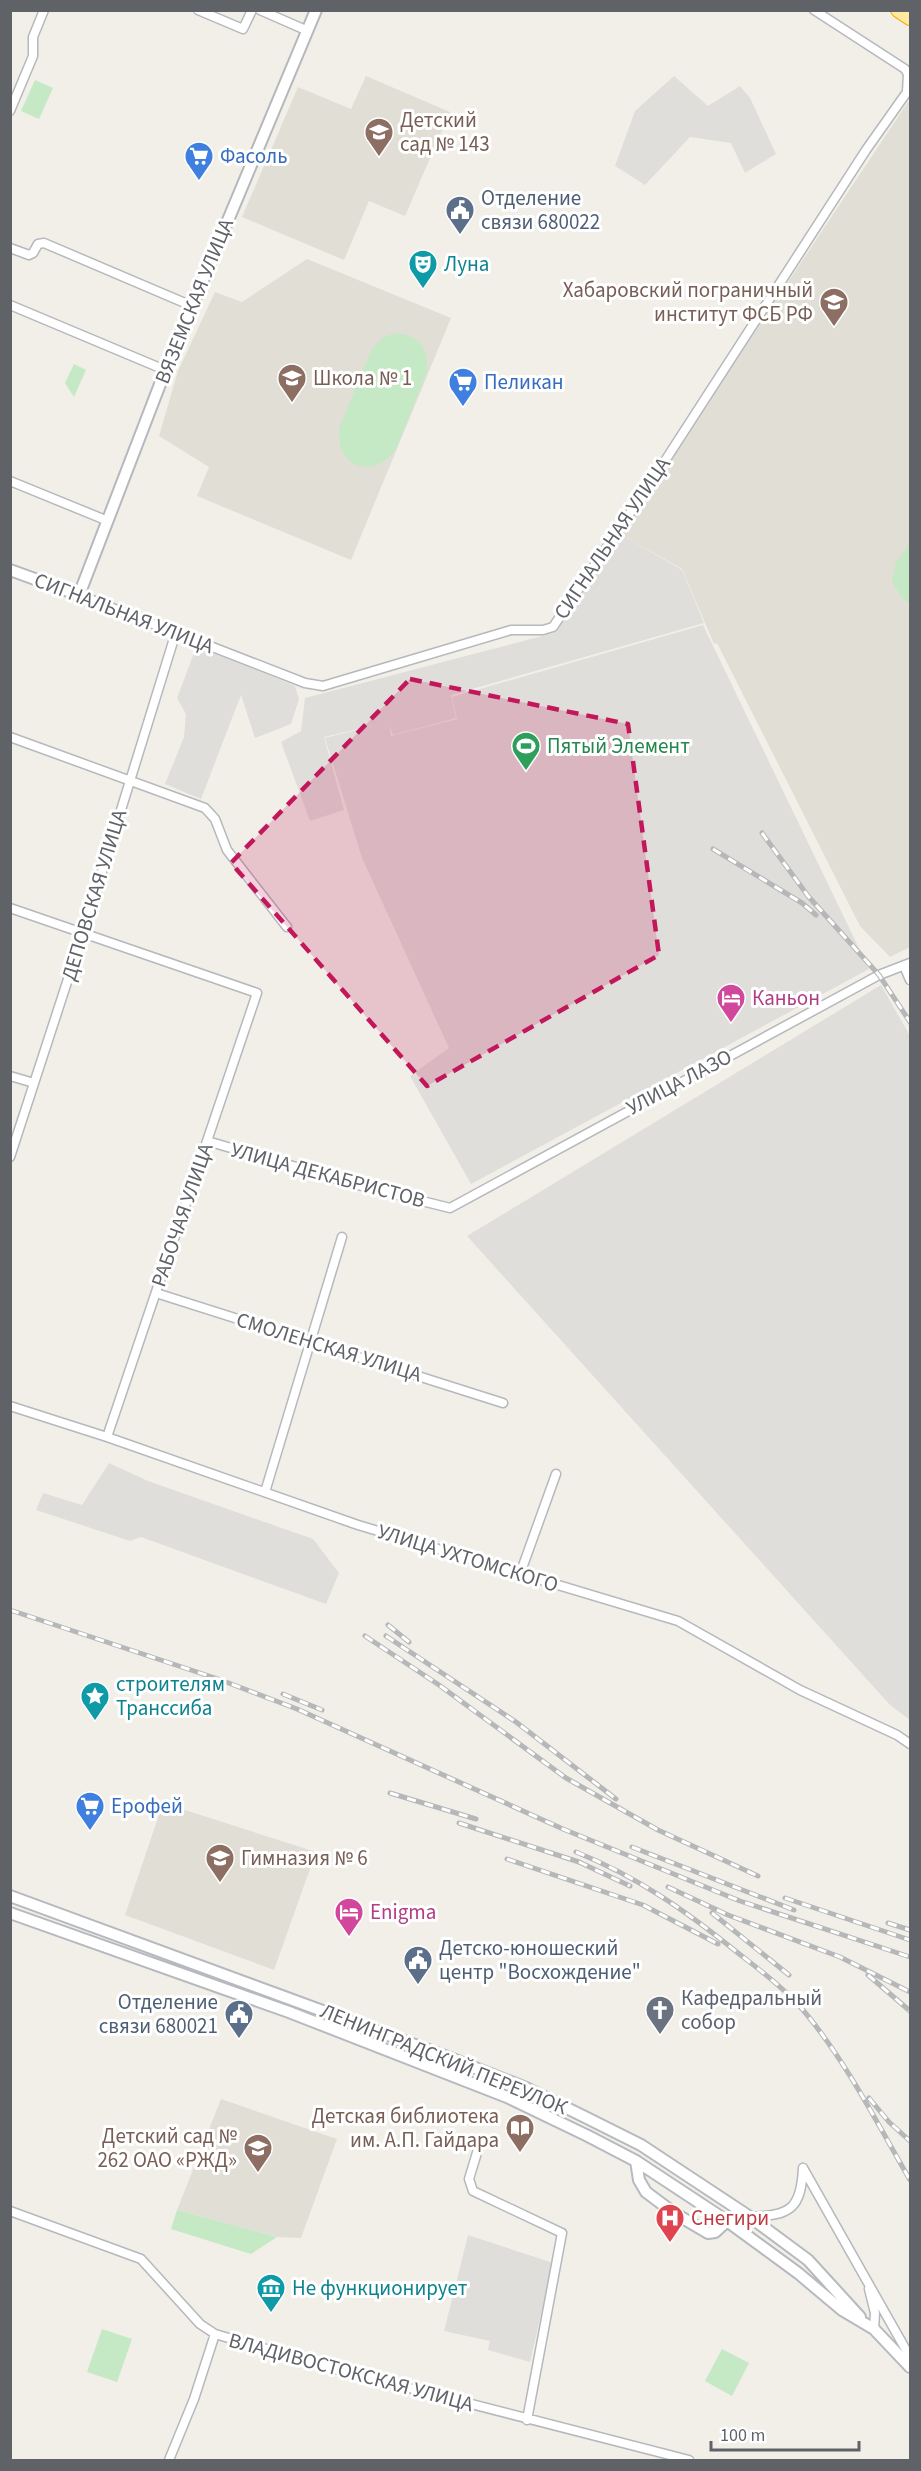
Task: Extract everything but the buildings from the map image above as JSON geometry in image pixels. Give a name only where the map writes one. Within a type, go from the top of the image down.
[{"type":"highway","points":[[898,10],[910,18]]},
{"type":"main road","name":"ВЯЗЕМСКАЯ УЛИЦА","points":[[79,595],[165,370],[316,10]]},
{"type":"main road","name":"СИГНАЛЬНАЯ УЛИЦА","points":[[10,570],[79,595]]},
{"type":"main road","name":"ЛЕНИНГРАДСКИЙ ПЕРЕУЛОК","points":[[10,1896],[302,2002],[526,2088],[640,2145],[750,2217],[808,2260],[862,2320]]},
{"type":"main road","name":"ЛЕНИНГРАДСКИЙ ПЕРЕУЛОК","points":[[10,1913],[289,2012],[496,2093],[588,2136],[636,2161],[727,2221],[798,2273],[842,2310],[874,2329],[910,2367]]},
{"type":"main road","points":[[636,2161],[642,2186],[656,2202],[708,2233],[715,2232],[727,2221]]},
{"type":"street","points":[[10,111],[33,56],[33,37],[44,10]]},
{"type":"street","points":[[198,10],[243,29],[252,10]]},
{"type":"street","points":[[260,10],[308,31]]},
{"type":"street","points":[[814,10],[905,69],[909,93]]},
{"type":"street","name":"СИГНАЛЬНАЯ УЛИЦА","points":[[79,595],[305,683],[323,686],[511,630],[543,630],[553,627],[661,467],[866,150],[909,93]]},
{"type":"street","points":[[10,248],[29,255],[33,253],[38,244],[44,243],[192,306]]},
{"type":"street","points":[[10,305],[165,370]]},
{"type":"street","points":[[10,482],[108,520]]},
{"type":"street","name":"ДЕПОВСКАЯ УЛИЦА","points":[[10,1157],[83,933],[176,632]]},
{"type":"street","points":[[10,737],[205,808],[215,819],[227,850],[287,927]]},
{"type":"street","points":[[10,908],[83,933]]},
{"type":"street","name":"РАБОЧАЯ УЛИЦА","points":[[83,933],[257,993],[107,1437]]},
{"type":"street","points":[[907,964],[910,980]]},
{"type":"street","name":"УЛИЦА ЛАЗО","points":[[450,1208],[869,981],[907,964]]},
{"type":"street","points":[[10,1076],[34,1083]]},
{"type":"street","name":"УЛИЦА ДЕКАБРИСТОВ","points":[[207,1141],[358,1185],[450,1208]]},
{"type":"street","points":[[265,1492],[342,1237]]},
{"type":"street","name":"СМОЛЕНСКАЯ УЛИЦА","points":[[156,1293],[503,1402]]},
{"type":"street","name":"УЛИЦА УХТОМСКОГО","points":[[10,1406],[107,1437],[358,1525],[678,1621],[800,1690],[897,1735],[910,1744]]},
{"type":"street","points":[[520,1574],[556,1474]]},
{"type":"street","points":[[479,2146],[469,2179],[473,2191],[562,2233],[527,2420]]},
{"type":"street","points":[[750,2217],[781,2213],[797,2202],[802,2191],[803,2168],[910,2357]]},
{"type":"street","name":"ВЛАДИВОСТОКСКАЯ УЛИЦА","points":[[10,2211],[141,2259],[200,2324],[215,2334],[307,2362],[690,2460]]},
{"type":"street","points":[[866,2277],[875,2313],[874,2329]]},
{"type":"street","points":[[169,2460],[194,2399],[215,2334]]},
{"type":"highlighted area","points":[[410,679],[628,724],[659,955],[427,1086],[231,863]]},
{"type":"shaded area","points":[[366,76],[450,112],[405,216],[369,201],[344,260],[242,217],[298,87],[351,109]]},
{"type":"shaded area","points":[[674,76],[708,106],[740,86],[750,98],[776,154],[745,173],[731,143],[690,137],[645,185],[615,166],[635,111]]},
{"type":"shaded area","name":"Хабаровский пограничный институт ФСБ РФ","points":[[908,102],[910,103],[910,947],[890,957],[860,926],[717,643],[714,644],[682,569],[620,534]]},
{"type":"shaded area","name":"Школа № 1","points":[[307,259],[451,318],[351,560],[197,496],[209,467],[159,436],[178,371],[215,292],[242,302]]},
{"type":"shaded area","points":[[620,534],[682,570],[704,623],[451,695],[456,718],[393,735],[390,726],[391,736],[457,719],[452,697],[703,625],[869,969],[471,1184],[410,1076],[449,1048],[362,858],[325,738],[380,724],[324,737],[344,810],[310,821],[281,742],[301,731],[305,698],[554,633]]},
{"type":"shaded area","points":[[197,645],[295,686],[299,699],[291,724],[255,738],[241,695],[201,799],[165,784],[184,737],[186,714],[177,698]]},
{"type":"shaded area","points":[[881,985],[910,1036],[910,1720],[890,1705],[467,1236]]},
{"type":"shaded area","points":[[109,1463],[148,1481],[313,1539],[339,1573],[326,1604],[141,1537],[130,1541],[36,1510],[43,1493],[82,1505]]},
{"type":"shaded area","name":"Гимназия № 6","points":[[163,1803],[316,1852],[274,1970],[125,1915]]},
{"type":"shaded area","name":"Детский сад № 262 ОАО «РЖД»","points":[[221,2099],[337,2139],[301,2238],[277,2237],[177,2210]]},
{"type":"shaded area","points":[[468,2235],[553,2263],[530,2362],[488,2350],[490,2341],[444,2331]]},
{"type":"green space","points":[[35,80],[53,88],[39,119],[21,111]]},
{"type":"green space","points":[[398,333],[413,338],[422,346],[427,358],[426,374],[396,449],[387,459],[376,465],[366,467],[356,465],[348,460],[342,451],[339,440],[340,426],[371,351],[382,339]]},
{"type":"green space","points":[[74,364],[86,370],[74,397],[65,383]]},
{"type":"green space","points":[[910,542],[910,604],[903,599],[892,582],[896,563]]},
{"type":"green space","points":[[177,2210],[277,2237],[251,2254],[171,2229]]},
{"type":"green space","points":[[102,2329],[132,2339],[117,2382],[87,2372]]},
{"type":"green space","points":[[722,2349],[749,2363],[732,2396],[705,2381]]},
{"type":"railway","points":[[762,833],[808,896],[879,975],[910,1022]]},
{"type":"railway","points":[[713,849],[802,903],[816,915]]},
{"type":"railway","points":[[10,1610],[218,1679],[297,1709],[563,1829],[740,1901],[910,1957]]},
{"type":"railway","points":[[388,1625],[409,1642]]},
{"type":"railway","points":[[365,1636],[439,1685],[566,1778],[658,1830],[758,1876]]},
{"type":"railway","points":[[386,1636],[516,1722],[616,1799]]},
{"type":"railway","points":[[283,1694],[322,1710]]},
{"type":"railway","points":[[390,1793],[476,1819]]},
{"type":"railway","points":[[459,1823],[579,1862],[630,1886]]},
{"type":"railway","points":[[632,1847],[794,1910]]},
{"type":"railway","points":[[576,1852],[620,1872],[661,1896],[719,1938],[788,1994],[833,2050],[910,2180]]},
{"type":"railway","points":[[507,1859],[643,1905],[718,1944]]},
{"type":"railway","points":[[668,1887],[728,1915],[840,1957],[910,1992]]},
{"type":"railway","points":[[785,1898],[910,1940]]},
{"type":"railway","points":[[712,1913],[789,1975]]},
{"type":"railway","points":[[888,1923],[910,1930]]},
{"type":"railway","points":[[868,1975],[910,2011]]},
{"type":"railway","points":[[869,2098],[889,2122],[910,2141]]},
{"type":"place","name":"Детский сад № 143","points":[[379,158]]},
{"type":"place","name":"Фасоль","points":[[199,182]]},
{"type":"place","name":"Отделение связи 680022","points":[[460,236]]},
{"type":"place","name":"Луна","points":[[423,290]]},
{"type":"place","name":"Хабаровский пограничный институт ФСБ РФ","points":[[834,328]]},
{"type":"place","name":"Школа № 1","points":[[292,404]]},
{"type":"place","name":"Пеликан","points":[[463,408]]},
{"type":"place","name":"Пятый Элемент","points":[[526,772]]},
{"type":"place","name":"Каньон","points":[[731,1024]]},
{"type":"place","name":"строителям Транссиба","points":[[95,1722]]},
{"type":"place","name":"Ерофей","points":[[90,1832]]},
{"type":"place","name":"Гимназия № 6","points":[[220,1884]]},
{"type":"place","name":"Enigma","points":[[349,1938]]},
{"type":"place","name":"Детско-юношеский центр \"Восхождение\"","points":[[418,1986]]},
{"type":"place","name":"Кафедральный собор","points":[[660,2036]]},
{"type":"place","name":"Отделение связи 680021","points":[[239,2040]]},
{"type":"place","name":"Детская библиотека им. А.П. Гайдара","points":[[520,2154]]},
{"type":"place","name":"Детский сад № 262 ОАО «РЖД»","points":[[258,2174]]},
{"type":"place","name":"Снегири","points":[[670,2244]]},
{"type":"place","name":"Не функционирует","points":[[271,2314]]}]
